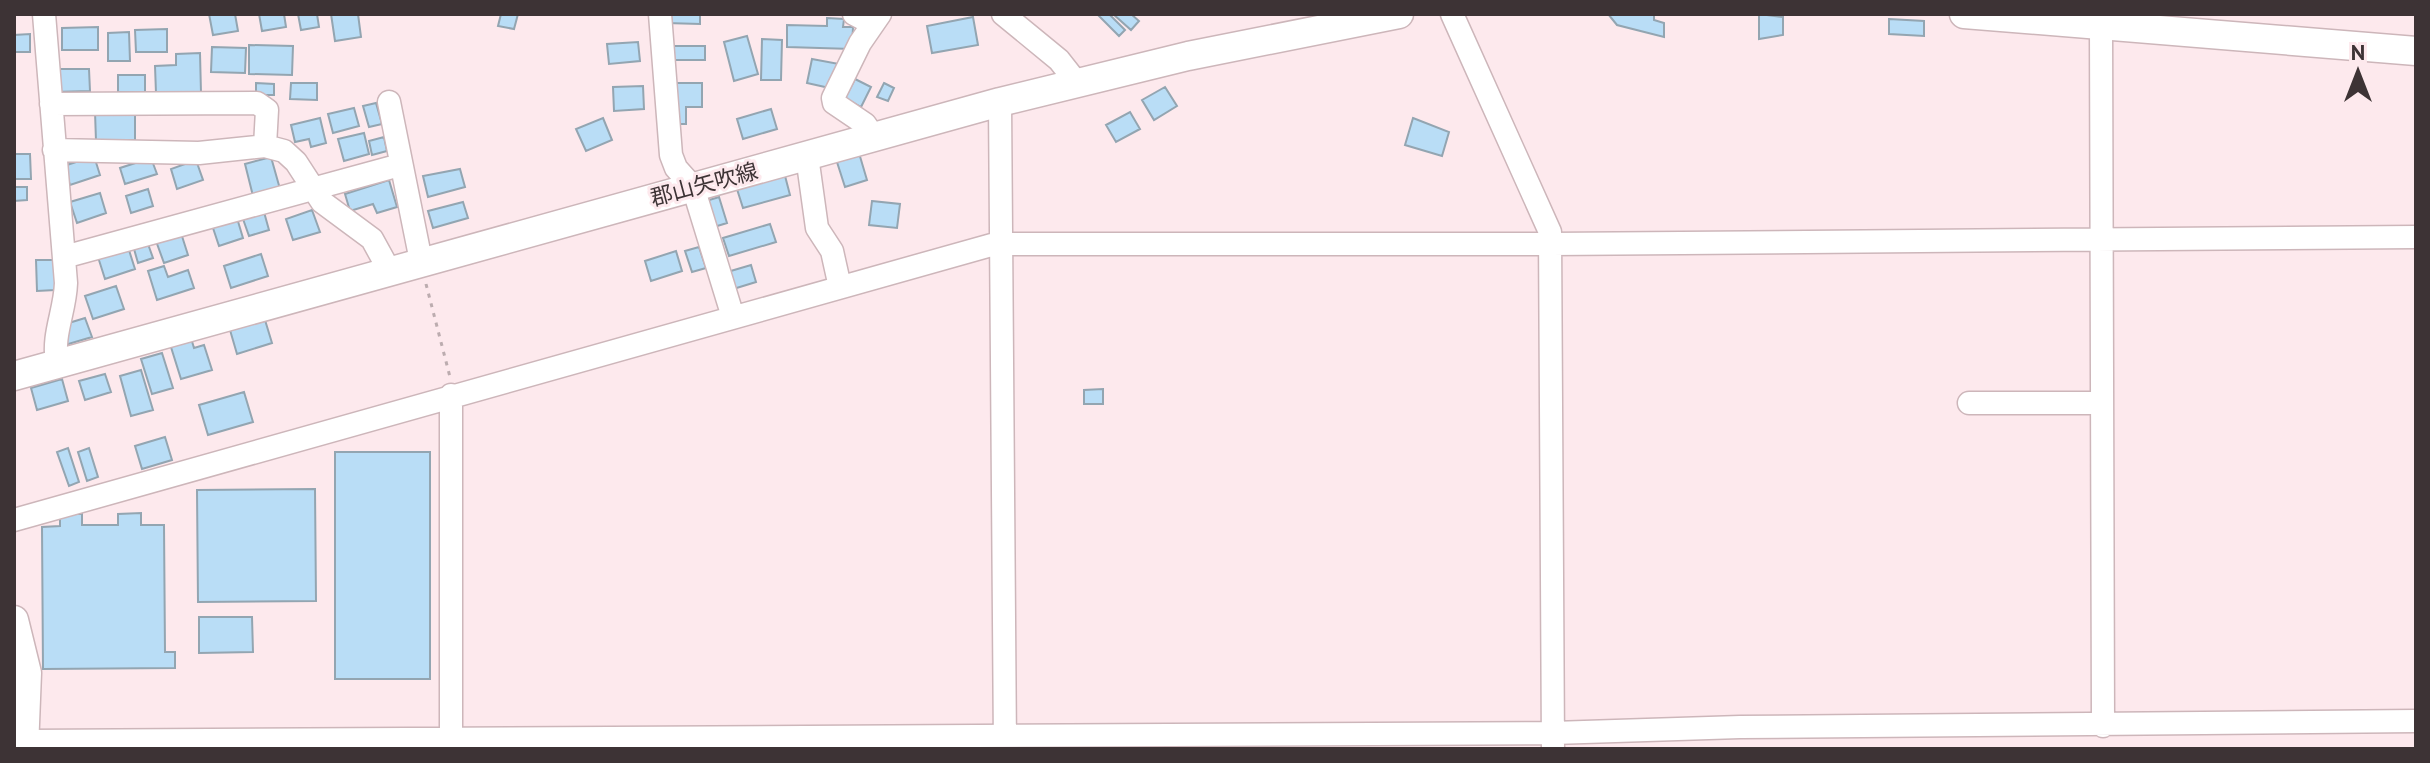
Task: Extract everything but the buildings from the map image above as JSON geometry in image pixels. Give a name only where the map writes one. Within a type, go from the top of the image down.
[{"type":"main road","name":"郡山矢吹線","points":[[14,376],[1000,102],[1188,56],[1399,14]]},
{"type":"main road","points":[[1964,14],[2416,51]]},
{"type":"main road","points":[[14,620],[27,673],[25,745]]},
{"type":"street","points":[[44,14],[66,300],[56,331],[57,363]]},
{"type":"street","points":[[660,14],[671,155],[676,168],[693,187],[733,317]]},
{"type":"street","points":[[1003,14],[1059,60],[1077,83]]},
{"type":"street","points":[[1452,14],[1550,232],[1553,741]]},
{"type":"street","points":[[869,17],[833,98],[834,103],[865,124],[874,137]]},
{"type":"street","points":[[2101,26],[2103,726]]},
{"type":"street","points":[[389,102],[421,261]]},
{"type":"street","points":[[1000,102],[1005,741]]},
{"type":"street","points":[[51,104],[257,103],[267,110],[265,146]]},
{"type":"street","points":[[54,150],[199,153],[265,146],[291,156],[322,202],[372,239],[389,270]]},
{"type":"street","points":[[807,156],[817,228],[832,251],[840,287]]},
{"type":"street","points":[[64,257],[400,165]]},
{"type":"street","points":[[14,520],[275,448],[451,395],[1003,243],[1551,244],[2100,237],[2416,237]]},
{"type":"street","points":[[451,395],[451,714],[455,744]]},
{"type":"street","points":[[1969,403],[2100,403]]},
{"type":"street","points":[[25,745],[1553,741],[1740,727],[2416,721]]},
{"type":"path","points":[[421,261],[447,364],[451,395]]}]
